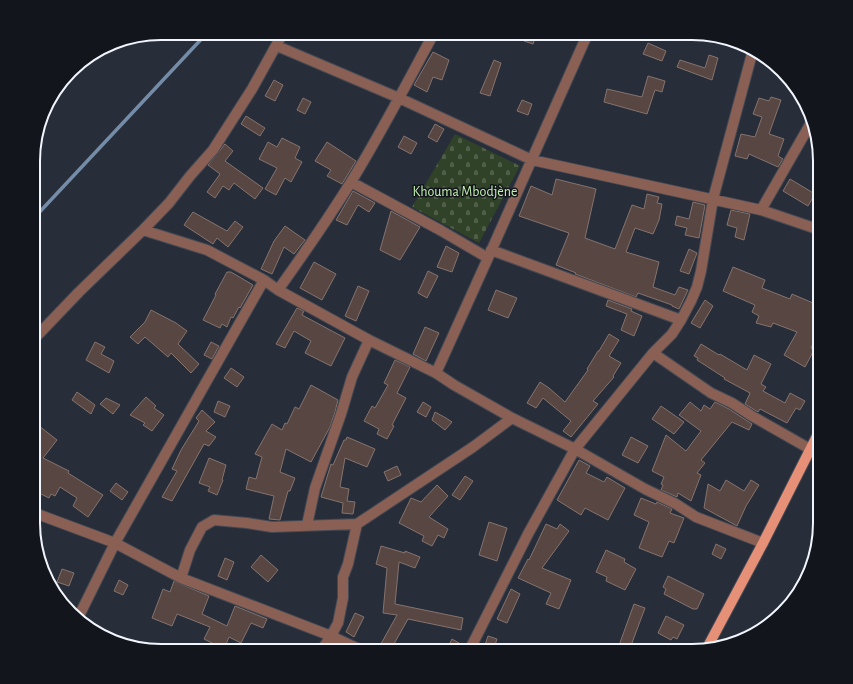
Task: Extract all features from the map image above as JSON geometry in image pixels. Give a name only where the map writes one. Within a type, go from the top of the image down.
[{"type":"main road","points":[[709,643],[763,543],[813,443]]},
{"type":"street","points":[[40,333],[169,203],[213,150],[252,89],[280,40]]},
{"type":"street","points":[[278,290],[320,231],[351,182],[430,40]]},
{"type":"street","points":[[436,373],[585,40]]},
{"type":"street","points":[[277,46],[399,98],[532,160],[761,210],[813,228]]},
{"type":"street","points":[[473,644],[528,534],[575,449],[653,353],[672,334],[682,320],[701,271],[713,199],[752,55]]},
{"type":"street","points":[[761,210],[808,128]]},
{"type":"street","points":[[351,182],[440,230],[490,254],[682,320]]},
{"type":"street","points":[[143,230],[207,250],[264,280],[278,290],[369,340],[436,373],[512,418],[575,449],[645,489],[676,504],[696,517],[763,543]]},
{"type":"street","points":[[80,613],[115,543],[264,280]]},
{"type":"street","points":[[307,525],[315,488],[341,414],[352,377],[369,340]]},
{"type":"street","points":[[653,353],[711,393],[732,403],[810,449]]},
{"type":"street","points":[[181,578],[190,550],[200,529],[214,520],[272,527],[357,524],[473,448],[512,418]]},
{"type":"street","points":[[40,515],[115,543],[181,578],[348,644]]},
{"type":"street","points":[[326,644],[338,623],[342,598],[343,577],[348,564],[357,524]]},
{"type":"green space","name":"Khouma Mbodjène","points":[[455,134],[520,166],[479,243],[412,207]]},
{"type":"building","points":[[524,40],[534,40],[533,44]]},
{"type":"building","points":[[648,43],[666,51],[662,61],[643,54]]},
{"type":"building","points":[[433,52],[449,60],[442,80],[433,77],[427,92],[414,85]]},
{"type":"building","points":[[709,55],[718,58],[712,80],[677,67],[680,60],[705,68]]},
{"type":"building","points":[[494,60],[501,63],[490,96],[480,93]]},
{"type":"building","points":[[648,76],[665,81],[662,92],[655,90],[647,114],[604,102],[607,89],[642,97]]},
{"type":"building","points":[[274,80],[283,85],[275,101],[265,96]]},
{"type":"building","points":[[771,97],[781,100],[769,134],[784,139],[778,156],[783,159],[778,167],[749,154],[747,159],[735,156],[741,134],[755,137],[762,117],[753,114],[759,98],[769,101]]},
{"type":"building","points":[[303,98],[311,102],[305,114],[297,110]]},
{"type":"building","points":[[522,100],[532,104],[528,115],[517,111]]},
{"type":"building","points":[[246,116],[265,128],[260,136],[241,124]]},
{"type":"building","points":[[435,124],[444,129],[437,142],[428,137]]},
{"type":"building","points":[[404,136],[417,143],[411,154],[398,147]]},
{"type":"building","points":[[282,138],[300,147],[295,158],[302,162],[291,182],[285,178],[276,195],[265,189],[277,168],[259,159],[268,142],[277,147]]},
{"type":"building","points":[[327,142],[356,161],[342,184],[327,176],[331,170],[315,161]]},
{"type":"building","points":[[225,144],[233,151],[225,161],[263,188],[255,199],[234,183],[229,190],[223,186],[215,198],[207,192],[220,174],[208,165]]},
{"type":"building","points":[[556,179],[596,189],[585,238],[615,249],[632,205],[644,209],[647,194],[659,197],[657,203],[662,204],[659,220],[653,234],[635,228],[626,252],[659,262],[653,287],[675,295],[679,287],[688,290],[679,309],[638,293],[636,297],[575,274],[576,273],[556,265],[569,233],[519,216],[531,186],[552,195]]},
{"type":"building","points":[[790,179],[813,193],[813,197],[808,206],[783,191]]},
{"type":"building","points":[[353,191],[375,203],[369,212],[358,205],[347,225],[336,220]]},
{"type":"building","points":[[693,202],[705,205],[699,238],[685,235],[687,228],[675,225],[677,216],[689,219]]},
{"type":"building","points":[[731,210],[750,214],[744,240],[735,237],[737,228],[727,225]]},
{"type":"building","points":[[391,211],[420,227],[400,260],[380,250]]},
{"type":"building","points":[[193,212],[227,231],[235,221],[243,227],[228,247],[217,238],[213,244],[184,225]]},
{"type":"building","points":[[285,226],[305,240],[294,254],[284,247],[272,274],[261,269],[274,241]]},
{"type":"building","points":[[446,246],[459,253],[452,272],[437,267]]},
{"type":"building","points":[[689,249],[697,253],[689,274],[680,271]]},
{"type":"building","points":[[314,262],[336,274],[322,300],[300,288]]},
{"type":"building","points":[[733,267],[765,280],[762,288],[790,299],[792,294],[813,303],[813,343],[811,348],[813,352],[805,367],[784,355],[797,332],[773,323],[771,327],[756,323],[759,316],[752,312],[755,305],[723,291]]},
{"type":"building","points":[[428,271],[438,276],[427,298],[418,293]]},
{"type":"building","points":[[227,272],[231,272],[253,285],[240,308],[239,307],[233,318],[231,317],[227,327],[222,324],[220,328],[203,320]]},
{"type":"building","points":[[358,286],[369,291],[356,321],[345,316]]},
{"type":"building","points":[[496,290],[517,298],[508,318],[488,310]]},
{"type":"building","points":[[608,300],[632,309],[631,311],[642,316],[634,336],[621,330],[627,314],[606,306]]},
{"type":"building","points":[[705,300],[713,306],[700,328],[691,323]]},
{"type":"building","points":[[297,308],[304,311],[302,315],[345,338],[331,366],[305,353],[311,341],[294,331],[285,348],[276,344]]},
{"type":"building","points":[[151,310],[176,323],[187,331],[178,344],[199,364],[191,373],[171,353],[168,357],[145,337],[138,344],[130,337],[145,322]]},
{"type":"building","points":[[425,327],[439,333],[426,361],[413,354]]},
{"type":"building","points":[[609,334],[619,340],[609,356],[621,363],[613,376],[614,377],[593,401],[598,404],[571,437],[563,431],[571,421],[543,398],[536,408],[527,403],[540,382],[565,402],[588,370],[587,369]]},
{"type":"building","points":[[95,342],[105,347],[101,354],[114,361],[109,373],[86,360]]},
{"type":"building","points":[[211,342],[219,346],[212,359],[204,355]]},
{"type":"building","points":[[701,344],[747,370],[754,355],[771,364],[761,384],[766,387],[763,391],[785,403],[790,393],[805,401],[800,410],[796,408],[787,423],[760,409],[758,412],[745,404],[750,393],[724,379],[725,378],[697,360],[698,358],[694,356]]},
{"type":"building","points":[[395,360],[410,367],[397,393],[406,398],[392,425],[394,426],[387,439],[377,434],[379,429],[364,421],[372,406],[375,408],[388,385],[384,383]]},
{"type":"building","points":[[231,368],[244,377],[237,387],[224,378]]},
{"type":"building","points":[[311,385],[338,400],[335,412],[330,427],[311,462],[286,449],[280,472],[295,478],[290,491],[288,491],[280,520],[269,519],[274,496],[246,489],[249,477],[256,479],[262,457],[255,454],[272,424],[282,430],[285,423],[287,424],[295,407],[299,409]]},
{"type":"building","points":[[77,392],[95,405],[91,414],[72,400]]},
{"type":"building","points":[[146,397],[156,406],[154,408],[164,415],[152,431],[143,425],[145,423],[130,415]]},
{"type":"building","points":[[106,398],[120,405],[113,414],[100,404]]},
{"type":"building","points":[[218,401],[230,406],[225,417],[214,412]]},
{"type":"building","points":[[423,402],[431,407],[426,417],[417,412]]},
{"type":"building","points":[[690,402],[701,411],[704,405],[710,409],[715,402],[752,424],[749,430],[732,422],[701,460],[705,463],[697,473],[701,475],[691,501],[678,493],[677,497],[661,490],[663,485],[661,484],[664,477],[652,471],[666,435],[686,451],[701,431],[679,415]]},
{"type":"building","points":[[661,406],[684,422],[674,434],[652,419]]},
{"type":"building","points":[[202,410],[215,422],[206,431],[216,437],[209,446],[204,444],[172,501],[162,497],[177,471],[172,469],[181,450],[199,421],[196,418]]},
{"type":"building","points":[[435,412],[452,422],[445,430],[432,420]]},
{"type":"building","points":[[40,427],[57,440],[43,458],[69,471],[68,473],[103,495],[88,517],[73,506],[77,498],[60,487],[55,496],[51,494],[49,498],[40,494]]},
{"type":"building","points":[[347,437],[375,449],[367,467],[345,458],[340,487],[349,489],[347,501],[355,502],[353,514],[342,513],[343,503],[321,497],[331,464],[333,465],[344,440],[346,440]]},
{"type":"building","points":[[631,437],[648,446],[638,463],[622,455]]},
{"type":"building","points":[[209,458],[226,465],[223,480],[217,495],[208,491],[210,487],[199,483]]},
{"type":"building","points":[[579,460],[590,466],[586,473],[604,482],[607,477],[625,488],[608,520],[585,508],[581,515],[557,500]]},
{"type":"building","points":[[397,466],[401,475],[388,481],[384,472]]},
{"type":"building","points":[[465,476],[473,481],[460,500],[452,495]]},
{"type":"building","points":[[726,480],[744,491],[751,480],[759,485],[746,506],[737,526],[704,508],[708,484],[720,491]]},
{"type":"building","points":[[116,483],[128,492],[122,500],[110,491]]},
{"type":"building","points":[[437,485],[448,496],[429,517],[448,529],[444,538],[438,535],[432,546],[422,541],[424,536],[399,523],[411,498],[421,502]]},
{"type":"building","points":[[641,498],[656,504],[657,502],[672,509],[670,513],[684,518],[674,543],[669,541],[662,557],[639,548],[649,522],[634,515]]},
{"type":"building","points":[[489,522],[507,528],[497,561],[479,555]]},
{"type":"building","points":[[546,524],[557,529],[560,524],[569,531],[542,568],[571,580],[559,609],[546,604],[551,593],[518,578],[528,559],[529,560]]},
{"type":"building","points":[[716,544],[726,549],[721,559],[712,554]]},
{"type":"building","points":[[381,546],[405,553],[405,551],[420,557],[415,568],[399,562],[395,604],[463,618],[461,630],[408,619],[394,644],[381,644],[397,615],[383,613],[387,568],[376,564]]},
{"type":"building","points":[[606,550],[625,559],[624,562],[636,569],[625,590],[606,581],[607,577],[596,572]]},
{"type":"building","points":[[261,555],[278,570],[268,582],[251,567]]},
{"type":"building","points":[[225,558],[234,562],[227,580],[218,576]]},
{"type":"building","points":[[62,569],[74,573],[69,586],[57,582]]},
{"type":"building","points":[[668,576],[704,594],[697,609],[693,609],[664,594],[666,589],[663,587]]},
{"type":"building","points":[[119,580],[128,585],[123,595],[114,591]]},
{"type":"building","points":[[174,581],[209,596],[202,614],[227,626],[235,606],[267,619],[263,628],[251,623],[241,643],[229,637],[226,644],[214,644],[204,639],[210,627],[177,614],[172,626],[152,618],[163,589],[170,592]]},
{"type":"building","points":[[511,589],[520,594],[507,623],[497,619]]},
{"type":"building","points":[[634,604],[645,608],[632,644],[620,644]]},
{"type":"building","points":[[355,613],[364,617],[354,637],[346,632]]},
{"type":"building","points":[[666,616],[684,625],[677,639],[673,637],[671,640],[658,633]]},
{"type":"building","points":[[488,636],[497,639],[495,644],[485,644]]},
{"type":"building","points":[[452,639],[461,644],[450,644]]},
{"type":"waterway","points":[[40,212],[200,40]]}]
